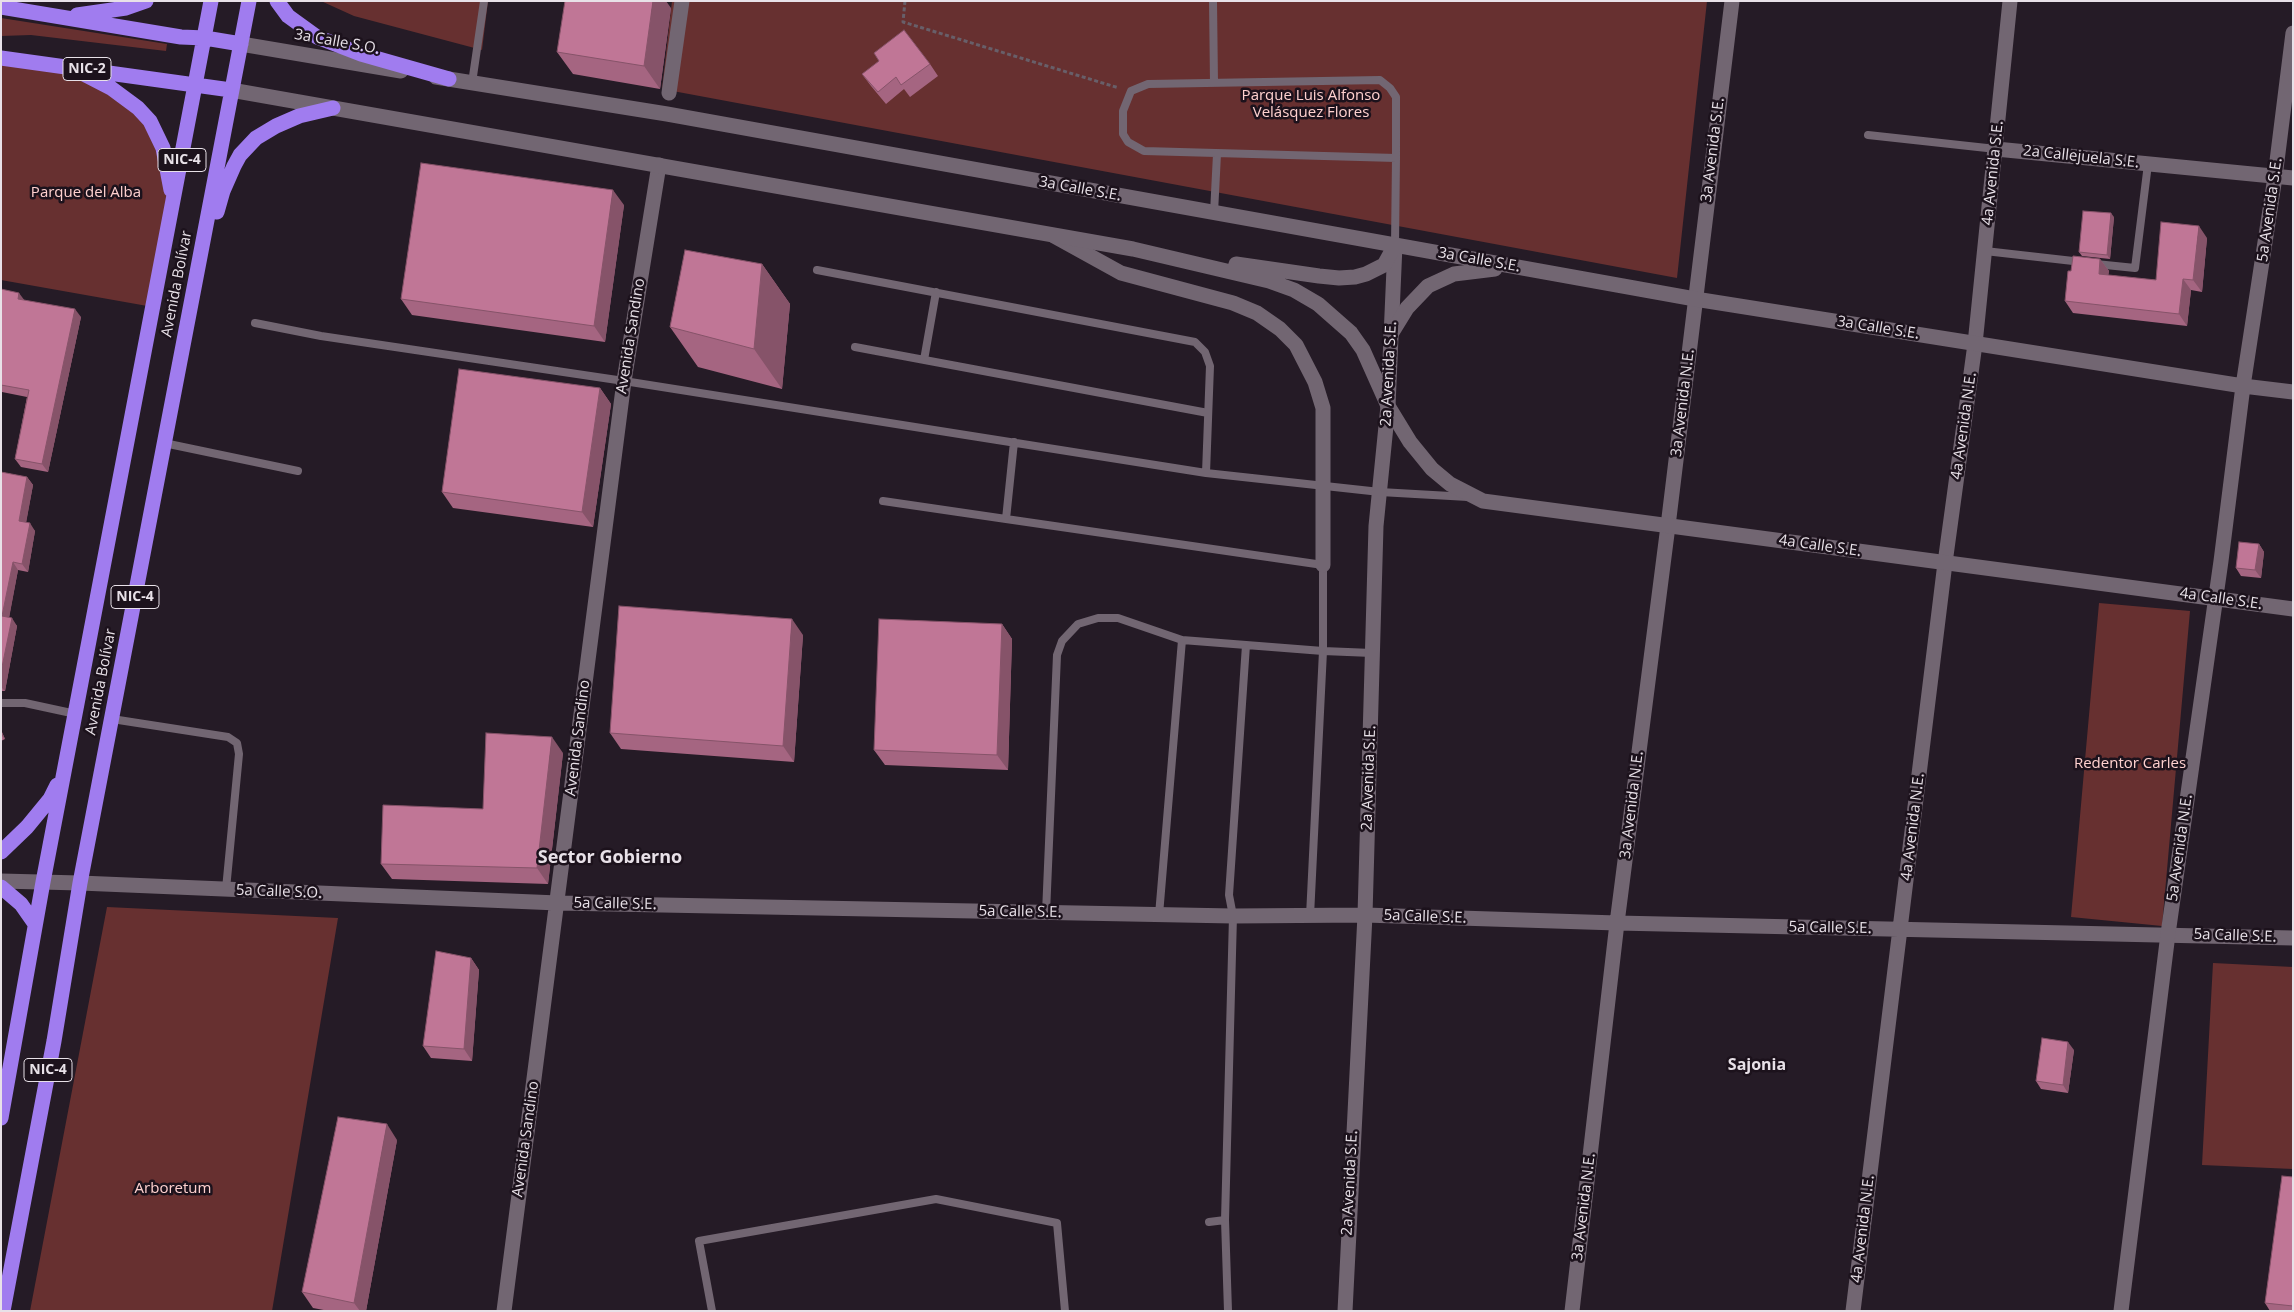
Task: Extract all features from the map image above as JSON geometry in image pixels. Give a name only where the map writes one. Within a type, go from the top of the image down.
[{"type":"highway","points":[[62,17],[126,8],[146,1]]},
{"type":"highway","name":"Avenida Bolívar","points":[[1,1118],[35,924],[212,1]]},
{"type":"highway","name":"Avenida Bolívar","points":[[3,1311],[54,1040],[80,883],[249,1]]},
{"type":"highway","points":[[277,1],[288,16],[317,37],[361,54],[449,79]]},
{"type":"highway","name":"3a Calle S.O.","points":[[1,7],[181,38],[205,38],[241,44]]},
{"type":"highway","name":"NIC-2","points":[[1,58],[231,90]]},
{"type":"highway","points":[[65,66],[96,78],[138,108],[150,121],[168,163],[172,209]]},
{"type":"highway","points":[[190,310],[223,191],[240,155],[256,138],[276,126],[299,116],[333,108]]},
{"type":"highway","points":[[1,852],[23,833],[50,799],[65,770]]},
{"type":"highway","points":[[1,887],[21,904],[35,924]]},
{"type":"street","points":[[668,103],[682,1]]},
{"type":"street","name":"3a Avenida S.E.","points":[[1695,299],[1732,1]]},
{"type":"street","name":"4a Avenida S.E.","points":[[1975,344],[2010,1]]},
{"type":"street","name":"5a Avenida S.E.","points":[[2244,386],[2276,177],[2293,33]]},
{"type":"street","name":"3a Calle S.O.","points":[[241,44],[472,84],[668,103]]},
{"type":"street","points":[[231,90],[1048,233],[1133,249],[1270,281],[1294,290],[1318,304],[1345,327],[1363,350],[1388,406]]},
{"type":"street","name":"3a Calle S.E.","points":[[668,103],[1214,213],[1395,246],[1695,299],[2244,386],[2293,392]]},
{"type":"street","name":"2a Callejuela S.E.","points":[[1996,149],[2293,178]]},
{"type":"street","name":"Avenida Sandino","points":[[504,1311],[624,381],[659,165]]},
{"type":"street","points":[[1048,233],[1121,273],[1233,303],[1257,313],[1280,329],[1296,345],[1316,382],[1323,408],[1323,565]]},
{"type":"street","points":[[1133,249],[1339,278],[1355,277],[1376,270],[1384,265],[1395,246]]},
{"type":"street","name":"2a Avenida S.E.","points":[[1345,1311],[1365,915],[1376,526],[1388,406],[1395,246]]},
{"type":"street","points":[[1391,334],[1412,301],[1434,282],[1462,272],[1519,268]]},
{"type":"street","name":"3a Avenida N.E.","points":[[1572,1311],[1617,923],[1695,299]]},
{"type":"street","name":"4a Avenida N.E.","points":[[1852,1311],[1945,563],[1975,344]]},
{"type":"street","name":"5a Avenida N.E.","points":[[2121,1311],[2168,934],[2244,386]]},
{"type":"street","name":"4a Calle S.E.","points":[[1388,406],[1410,442],[1432,469],[1450,484],[1483,501],[2293,609]]},
{"type":"street","name":"5a Calle S.O.","points":[[1,881],[558,903]]},
{"type":"street","name":"5a Calle S.E.","points":[[558,903],[1159,915],[1365,915],[1617,923],[2293,938]]},
{"type":"lane","points":[[472,84],[484,1]]},
{"type":"lane","points":[[1213,1],[1214,83]]},
{"type":"lane","points":[[1395,246],[1396,158],[1396,97],[1390,88],[1380,80],[1148,84],[1131,91],[1124,111],[1122,134],[1128,142],[1144,150],[1218,154],[1396,158]]},
{"type":"lane","name":"2a Callejuela S.E.","points":[[1868,136],[1996,149]]},
{"type":"lane","points":[[1214,213],[1218,154]]},
{"type":"lane","points":[[1985,251],[2135,268],[2148,164]]},
{"type":"lane","points":[[817,270],[1196,342],[1205,352],[1210,366],[1206,473]]},
{"type":"lane","points":[[924,360],[936,292]]},
{"type":"lane","points":[[255,323],[321,336],[624,381],[1206,473],[1380,492],[1474,497]]},
{"type":"lane","points":[[855,347],[1208,413]]},
{"type":"lane","points":[[1006,519],[1014,442]]},
{"type":"lane","points":[[164,443],[298,471]]},
{"type":"lane","points":[[883,502],[1323,565],[1323,651],[1310,916]]},
{"type":"lane","points":[[1046,913],[1057,655],[1062,641],[1078,624],[1098,618],[1118,618],[1182,640],[1323,651],[1372,652]]},
{"type":"lane","points":[[1159,915],[1182,640]]},
{"type":"lane","points":[[1228,1311],[1225,1220],[1232,916],[1228,895],[1246,645]]},
{"type":"lane","points":[[1,703],[25,703],[76,714]]},
{"type":"lane","points":[[112,719],[228,738],[237,743],[239,754],[226,889]]},
{"type":"lane","points":[[712,1311],[699,1240],[936,1199],[1057,1223],[1065,1311]]},
{"type":"lane","points":[[1209,1222],[1225,1220]]},
{"type":"path","points":[[905,1],[903,22],[1131,91]]},
{"type":"green space","points":[[321,1],[488,1],[482,50],[354,16]]},
{"type":"green space","name":"Parque Luis Alfonso Velásquez Flores","points":[[672,1],[1707,1],[1677,278],[662,89]]},
{"type":"green space","points":[[1,18],[167,44],[166,51],[31,35],[1,36]]},
{"type":"green space","name":"Parque del Alba","points":[[1,55],[65,66],[138,108],[170,176],[153,307],[1,280]]},
{"type":"green space","name":"Redentor Carles","points":[[2099,603],[2190,611],[2162,926],[2071,917]]},
{"type":"green space","name":"Arboretum","points":[[107,907],[338,918],[272,1311],[30,1311]]},
{"type":"green space","points":[[2213,963],[2293,967],[2293,1169],[2202,1165]]},
{"type":"building","points":[[565,1],[653,1],[644,66],[557,52]]},
{"type":"building","points":[[904,30],[930,64],[901,85],[896,77],[878,92],[862,74],[879,61],[874,53]]},
{"type":"building","points":[[421,163],[613,190],[594,326],[401,299]]},
{"type":"building","points":[[2083,211],[2111,213],[2107,255],[2079,252]]},
{"type":"building","points":[[2161,222],[2199,226],[2193,280],[2183,279],[2179,314],[2065,301],[2068,271],[2071,271],[2073,256],[2100,259],[2099,274],[2156,280]]},
{"type":"building","points":[[685,250],[762,264],[754,349],[670,327]]},
{"type":"building","points":[[1,289],[19,293],[18,299],[75,309],[42,464],[15,459],[29,390],[1,385]]},
{"type":"building","points":[[459,369],[600,388],[582,512],[442,492]]},
{"type":"building","points":[[1,472],[27,477],[19,521],[30,523],[22,564],[13,562],[2,616],[12,618],[1,672]]},
{"type":"building","points":[[2239,542],[2259,544],[2255,570],[2236,568]]},
{"type":"building","points":[[619,606],[792,619],[783,746],[610,733]]},
{"type":"building","points":[[879,619],[1002,624],[997,755],[874,750]]},
{"type":"building","points":[[486,733],[552,737],[537,868],[381,864],[383,805],[483,809]]},
{"type":"building","points":[[436,951],[471,958],[464,1049],[423,1046]]},
{"type":"building","points":[[2042,1038],[2068,1042],[2063,1085],[2036,1081]]},
{"type":"building","points":[[338,1117],[387,1124],[354,1303],[302,1292]]},
{"type":"building","points":[[2282,1176],[2293,1177],[2293,1306],[2265,1303]]},
{"type":"district","name":"Sector Gobierno","points":[[610,858]]},
{"type":"district","name":"Sajonia","points":[[1757,1065]]}]
